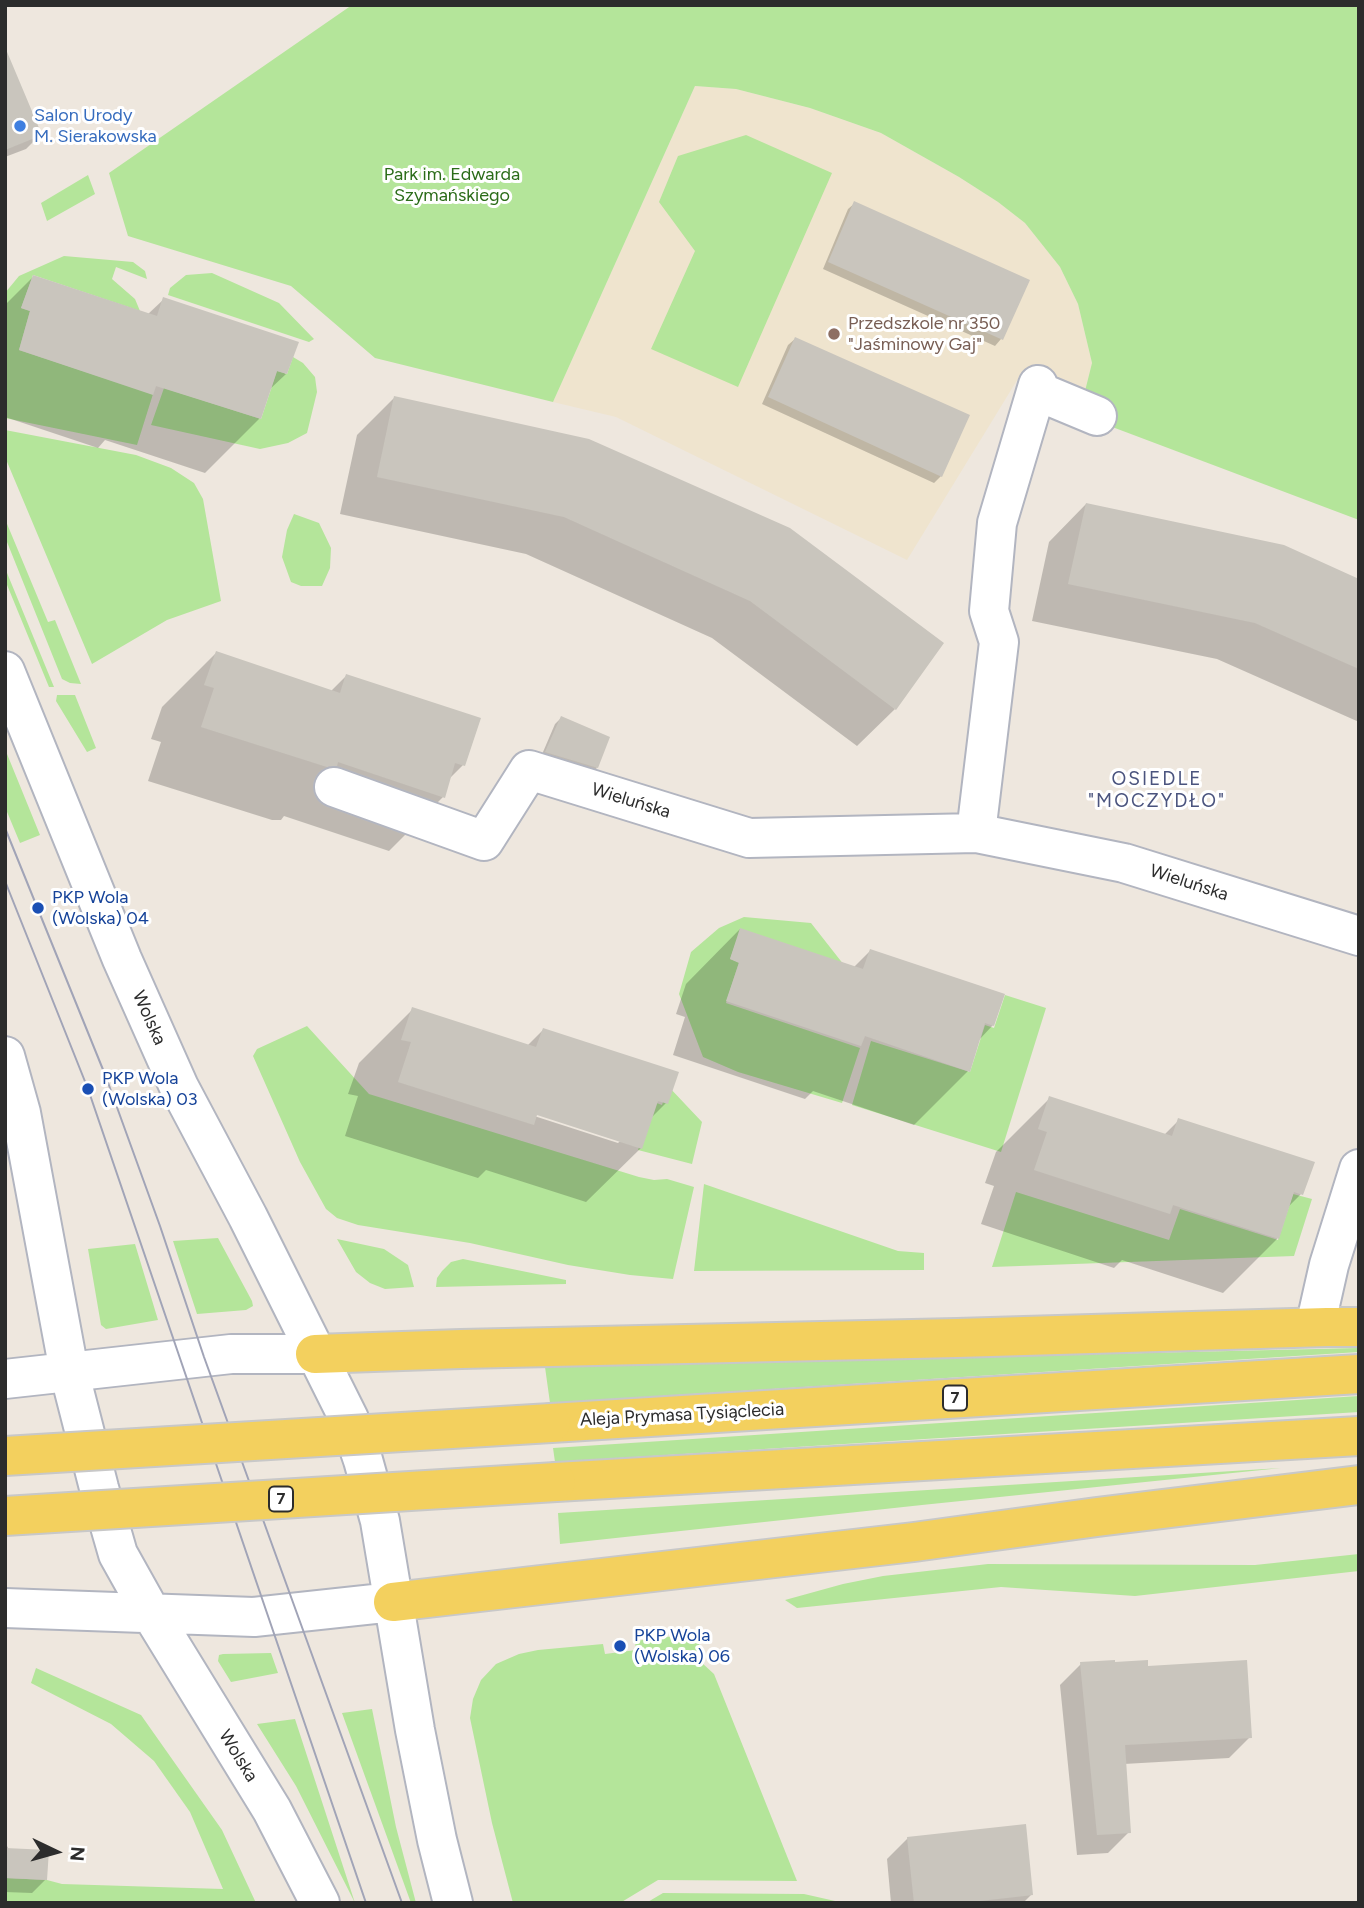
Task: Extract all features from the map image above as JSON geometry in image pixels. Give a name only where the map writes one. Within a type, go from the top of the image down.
[{"type":"main road","points":[[976,833],[999,642],[989,611],[997,523],[1037,388],[1097,416]]},
{"type":"main road","name":"Wolska","points":[[5,671],[122,959],[179,1087],[248,1217],[349,1419],[380,1521],[393,1602]]},
{"type":"main road","name":"Wieluńska","points":[[334,787],[484,841],[529,770],[749,838],[976,833],[1124,863],[1359,936]]},
{"type":"main road","points":[[5,1056],[22,1113],[69,1371]]},
{"type":"main road","points":[[1315,1327],[1329,1265],[1359,1169]]},
{"type":"main road","points":[[5,1379],[231,1354],[1359,1328]]},
{"type":"main road","name":"Wolska","points":[[69,1371],[118,1553],[151,1613],[272,1810],[320,1903]]},
{"type":"main road","name":"Aleja Prymasa Tysiąclecia","points":[[5,1456],[1359,1374]]},
{"type":"main road","name":"7","points":[[5,1516],[1359,1436]]},
{"type":"main road","points":[[5,1608],[254,1617],[914,1542],[1359,1485]]},
{"type":"main road","points":[[393,1602],[437,1840],[453,1903]]},
{"type":"shaded area","name":"Przedszkole nr 350 \"Jaśminowy Gaj\"","points":[[695,86],[736,89],[810,108],[881,133],[959,177],[1025,223],[1060,267],[1078,304],[1092,363],[1082,403],[1019,377],[907,560],[616,417],[553,402]]},
{"type":"green space","name":"Park im. Edwarda Szymańskiego","points":[[352,5],[1359,5],[1359,520],[1107,425],[1082,403],[1092,363],[1078,304],[1060,267],[1025,223],[959,177],[881,133],[810,108],[736,89],[695,86],[553,402],[375,358],[291,286],[128,236],[109,173]]},
{"type":"green space","points":[[746,135],[832,173],[738,387],[651,349],[695,251],[659,202],[678,156]]},
{"type":"green space","points":[[88,175],[95,194],[47,221],[41,203]]},
{"type":"green space","points":[[64,256],[133,262],[145,271],[147,279],[116,267],[112,279],[135,299],[140,311],[33,275],[21,308],[30,311],[19,350],[153,394],[137,445],[5,418],[5,293],[19,276]]},
{"type":"green space","points":[[212,273],[279,303],[314,339],[309,342],[168,295],[170,288],[186,275]]},
{"type":"green space","points":[[293,357],[303,363],[315,377],[317,392],[307,433],[288,443],[260,449],[151,425],[164,388],[261,419],[277,371],[287,374]]},
{"type":"green space","points":[[5,430],[136,455],[171,468],[194,483],[203,499],[221,601],[167,620],[92,664],[5,457]]},
{"type":"green space","points":[[294,514],[319,523],[331,548],[330,568],[322,586],[301,586],[291,582],[282,557],[287,530]]},
{"type":"green space","points":[[5,519],[48,622],[55,620],[81,684],[62,679],[5,537]]},
{"type":"green space","points":[[5,568],[54,687],[49,687],[5,580]]},
{"type":"green space","points":[[57,695],[75,695],[96,748],[87,752],[56,701]]},
{"type":"green space","points":[[5,749],[40,835],[20,843],[5,807]]},
{"type":"green space","points":[[744,917],[811,923],[844,965],[740,931],[730,959],[739,962],[726,1003],[860,1048],[842,1103],[738,1072],[703,1057],[679,994],[691,952],[719,928]]},
{"type":"green space","points":[[1005,995],[1046,1008],[1001,1152],[852,1105],[871,1041],[970,1072],[985,1025],[994,1028]]},
{"type":"green space","points":[[307,1026],[369,1094],[639,1177],[667,1179],[694,1187],[673,1279],[568,1265],[470,1243],[358,1225],[337,1218],[326,1209],[300,1162],[253,1056],[257,1049]]},
{"type":"green space","points":[[668,1086],[702,1122],[692,1164],[638,1150],[654,1102],[662,1105]]},
{"type":"green space","points":[[704,1184],[898,1251],[924,1253],[924,1270],[694,1271]]},
{"type":"green space","points":[[1016,1192],[1169,1240],[1180,1209],[1278,1240],[1293,1194],[1312,1199],[1294,1256],[992,1267]]},
{"type":"green space","points":[[218,1238],[253,1306],[246,1310],[197,1314],[173,1241]]},
{"type":"green space","points":[[337,1239],[384,1249],[408,1265],[414,1287],[385,1289],[370,1283],[356,1272]]},
{"type":"green space","points":[[135,1244],[158,1320],[106,1329],[101,1325],[88,1249]]},
{"type":"green space","points":[[463,1259],[566,1280],[566,1284],[436,1287],[437,1278],[442,1271],[451,1262]]},
{"type":"green space","points":[[1359,1348],[1359,1352],[550,1403],[545,1367]]},
{"type":"green space","points":[[1359,1396],[1359,1412],[555,1462],[553,1448]]},
{"type":"green space","points":[[1281,1468],[922,1505],[560,1544],[558,1513]]},
{"type":"green space","points":[[1359,1554],[1359,1571],[1135,1596],[1001,1587],[797,1608],[785,1600],[883,1576],[988,1564],[1255,1565]]},
{"type":"green space","points":[[698,1633],[701,1662],[714,1674],[797,1881],[658,1880],[620,1903],[513,1903],[492,1823],[470,1718],[473,1699],[481,1680],[496,1664],[519,1654],[603,1644],[605,1654],[636,1650],[635,1641]]},
{"type":"green space","points":[[271,1653],[278,1673],[231,1682],[218,1661],[219,1655],[223,1654]]},
{"type":"green space","points":[[36,1668],[141,1715],[222,1830],[256,1903],[5,1903],[5,1878],[47,1880],[62,1884],[223,1889],[190,1812],[154,1761],[111,1724],[31,1683]]},
{"type":"green space","points":[[372,1709],[396,1827],[416,1903],[411,1903],[342,1713]]},
{"type":"green space","points":[[295,1719],[355,1903],[296,1786],[257,1724]]},
{"type":"green space","points":[[663,1893],[804,1894],[844,1903],[646,1903]]},
{"type":"building","points":[[5,47],[42,135],[5,150]]},
{"type":"building","points":[[854,201],[1030,280],[1003,340],[828,262]]},
{"type":"building","points":[[33,275],[157,316],[163,297],[299,342],[287,374],[277,371],[261,419],[156,386],[153,395],[19,350],[30,311],[21,308]]},
{"type":"building","points":[[795,337],[970,415],[942,477],[768,397]]},
{"type":"building","points":[[394,396],[589,439],[790,528],[944,643],[896,710],[750,601],[564,517],[377,477]]},
{"type":"building","points":[[1086,503],[1284,545],[1359,579],[1359,669],[1255,623],[1068,584]]},
{"type":"building","points":[[216,651],[340,693],[346,674],[481,718],[465,766],[455,763],[445,798],[338,762],[337,766],[327,767],[201,727],[214,688],[204,685]]},
{"type":"building","points":[[561,716],[610,737],[598,768],[545,752]]},
{"type":"building","points":[[740,928],[863,969],[870,949],[1005,994],[994,1026],[985,1023],[970,1072],[865,1036],[861,1046],[726,1001],[739,963],[730,959]]},
{"type":"building","points":[[412,1007],[536,1047],[543,1028],[679,1072],[668,1104],[658,1101],[642,1149],[537,1115],[534,1125],[398,1082],[411,1042],[401,1040]]},
{"type":"building","points":[[1049,1096],[1172,1136],[1178,1118],[1315,1162],[1303,1195],[1294,1192],[1279,1239],[1173,1205],[1170,1214],[1034,1170],[1047,1132],[1038,1129]]},
{"type":"building","points":[[1148,1660],[1148,1666],[1247,1660],[1252,1738],[1125,1745],[1131,1833],[1097,1835],[1080,1662]]},
{"type":"building","points":[[1026,1824],[1033,1895],[962,1903],[914,1903],[907,1837]]},
{"type":"building","points":[[5,1848],[49,1850],[47,1880],[5,1878]]},
{"type":"tram line","points":[[5,828],[106,1077],[204,1357],[402,1903]]},
{"type":"tram line","points":[[5,881],[88,1089],[366,1903]]},
{"type":"place","name":"Salon Urody M. Sierakowska","points":[[20,126]]},
{"type":"place","name":"Przedszkole nr 350 \"Jaśminowy Gaj\"","points":[[834,334]]},
{"type":"place","name":"PKP Wola (Wolska) 04","points":[[38,908]]},
{"type":"place","name":"PKP Wola (Wolska) 03","points":[[88,1089]]},
{"type":"place","name":"PKP Wola (Wolska) 06","points":[[620,1646]]},
{"type":"district","name":"OSIEDLE \"MOCZYDŁO\"","points":[[1157,790]]}]
